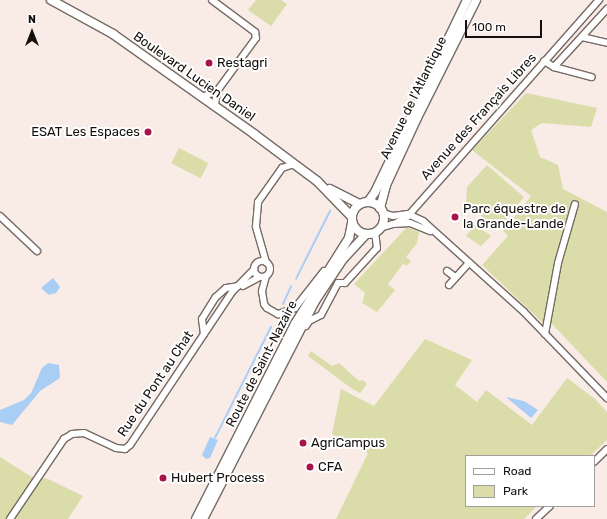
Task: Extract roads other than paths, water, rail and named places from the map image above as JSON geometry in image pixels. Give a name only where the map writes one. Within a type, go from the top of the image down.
[{"type":"main road","name":"Boulevard Lucien Daniel","points":[[51,0],[112,34],[215,106],[317,181],[359,204]]},
{"type":"main road","name":"Avenue de l'Atlantique","points":[[368,202],[375,192],[467,0]]},
{"type":"main road","name":"Avenue de l'Atlantique","points":[[381,210],[386,184],[410,131],[476,0]]},
{"type":"main road","name":"Boulevard Lucien Daniel","points":[[317,181],[352,220]]},
{"type":"main road","points":[[368,202],[381,210],[384,220],[378,230],[366,234],[358,230],[352,220],[359,204],[368,202]]},
{"type":"main road","name":"Route de Saint-Nazaire","points":[[196,519],[296,324],[349,238],[352,220]]},
{"type":"main road","name":"Route de Saint-Nazaire","points":[[203,519],[288,352],[332,274],[366,234]]},
{"type":"street","points":[[202,98],[217,91],[256,38],[255,32],[212,0]]},
{"type":"street","points":[[554,67],[606,10],[598,1]]},
{"type":"street","name":"Avenue des Français Libres","points":[[396,223],[408,214],[598,1]]},
{"type":"street","points":[[582,37],[607,43]]},
{"type":"street","points":[[544,61],[554,67],[592,77]]},
{"type":"street","points":[[215,106],[217,91]]},
{"type":"street","points":[[229,297],[262,277],[270,270],[266,262],[256,226],[258,202],[282,168],[294,164]]},
{"type":"street","points":[[545,334],[558,263],[575,204]]},
{"type":"street","points":[[381,210],[393,216],[408,214],[423,221],[436,236]]},
{"type":"street","points":[[0,216],[37,251]]},
{"type":"street","points":[[338,283],[345,283],[377,248],[378,230],[396,223],[417,225],[436,236],[469,262],[545,334],[607,398]]},
{"type":"street","points":[[254,269],[262,277],[264,304],[272,312],[286,313],[300,302],[338,254]]},
{"type":"street","name":"Rue du Pont au Chat","points":[[10,519],[64,439],[72,434],[84,434],[116,448],[125,449],[130,445],[229,297],[259,262],[266,262]]},
{"type":"street","points":[[449,285],[469,262]]},
{"type":"street","points":[[447,271],[455,277]]},
{"type":"street","points":[[332,274],[338,283]]},
{"type":"street","points":[[288,352],[309,321],[322,316],[338,283]]},
{"type":"street","points":[[204,334],[202,319],[216,297],[226,288],[238,286]]},
{"type":"street","points":[[595,461],[607,449]]},
{"type":"street","points":[[536,519],[549,507]]},
{"type":"water","points":[[53,278],[60,287],[56,293],[49,295],[41,288]]},
{"type":"water","points":[[48,363],[59,365],[60,378],[40,391],[12,425],[0,422],[0,410],[24,400],[31,393],[42,368]]},
{"type":"water","points":[[506,397],[524,401],[538,410],[531,418]]},
{"type":"water","points":[[210,437],[218,440],[210,458],[206,459],[202,455]]},
{"type":"waterway","points":[[296,279],[330,211]]},
{"type":"waterway","points":[[283,304],[291,287]]},
{"type":"waterway","points":[[215,438],[271,327]]},
{"type":"place","name":"Restagri","points":[[209,63]]},
{"type":"place","name":"ESAT Les Espaces","points":[[148,132]]},
{"type":"place","name":"Parc équestre de la Grande-Lande","points":[[455,217]]},
{"type":"place","name":"AgriCampus","points":[[303,443]]},
{"type":"place","name":"CFA","points":[[310,467]]},
{"type":"place","name":"Hubert Process","points":[[163,478]]}]
